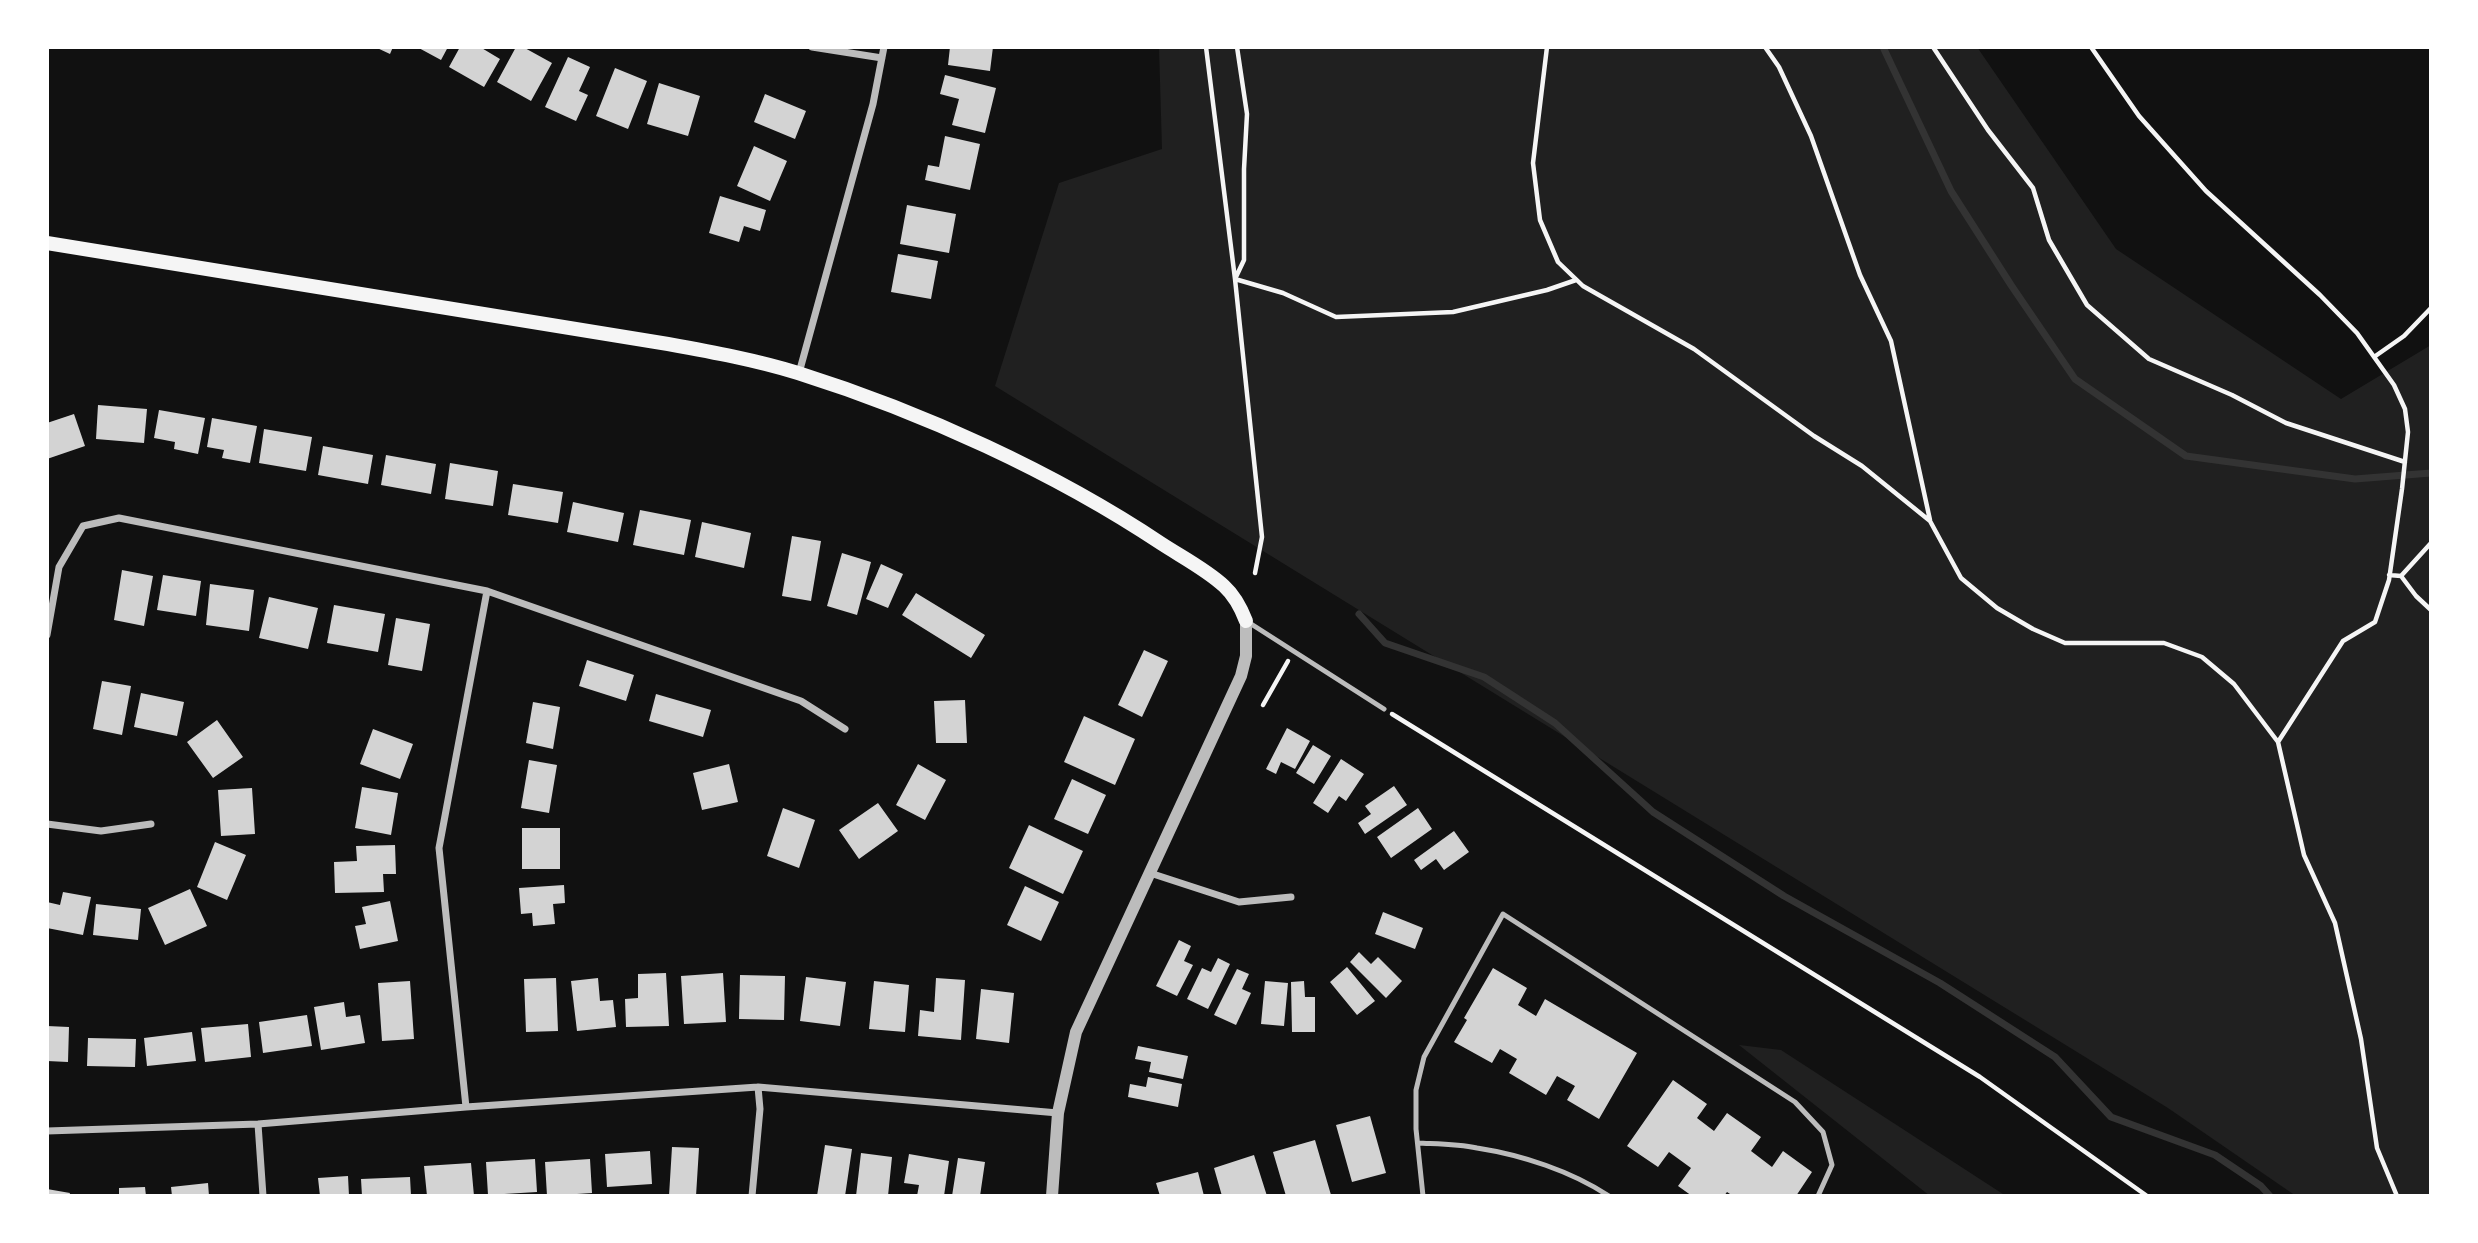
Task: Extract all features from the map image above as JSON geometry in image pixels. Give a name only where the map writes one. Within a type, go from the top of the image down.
[{"type":"main road","points":[[47,243],[668,344],[746,359],[799,373],[913,415],[1014,460],[1125,519],[1223,585],[1239,604],[1246,621]]},
{"type":"street","points":[[812,47],[882,58]]},
{"type":"street","points":[[799,373],[873,104],[884,47]]},
{"type":"street","points":[[47,635],[59,567],[83,526],[119,518],[487,591],[801,702],[845,729]]},
{"type":"street","points":[[466,1107],[439,848],[487,591]]},
{"type":"street","points":[[1052,1196],[1058,1113],[1076,1032],[1241,676],[1246,656],[1246,621]]},
{"type":"street","points":[[47,824],[101,831],[151,824]]},
{"type":"street","points":[[1150,873],[1240,902],[1291,897]]},
{"type":"street","points":[[752,1196],[760,1109],[758,1087]]},
{"type":"street","points":[[47,1131],[258,1124],[758,1087],[1058,1113]]},
{"type":"street","points":[[258,1124],[263,1196]]},
{"type":"lane","points":[[1246,621],[1384,709]]},
{"type":"lane","points":[[1423,1196],[1416,1090],[1424,1057],[1503,914],[1795,1102],[1823,1132],[1832,1165],[1818,1196]]},
{"type":"lane","points":[[1418,1143],[1477,1147],[1537,1162],[1594,1186],[1609,1196]]},
{"type":"path","points":[[1206,47],[1235,279],[1262,537],[1255,573]]},
{"type":"path","points":[[1235,279],[1244,260],[1247,114],[1237,47]]},
{"type":"path","points":[[1547,47],[1534,150],[1534,175],[1540,219],[1558,262],[1583,286],[1694,349],[1814,436],[1863,466],[1930,521]]},
{"type":"path","points":[[1765,47],[1779,67],[1811,136],[1860,275],[1891,341],[1930,521],[1961,578],[1997,608],[2033,629],[2065,643],[2164,643],[2202,657],[2234,684],[2278,742],[2304,855],[2335,923],[2361,1039],[2377,1148],[2397,1196]]},
{"type":"path","points":[[1933,47],[1988,130],[2033,188],[2049,240],[2087,305],[2138,350],[2149,359],[2232,395],[2286,423],[2405,463]]},
{"type":"path","points":[[2091,47],[2139,116],[2206,191],[2320,295],[2357,333],[2394,386],[2405,409],[2408,432],[2402,489],[2389,575],[2375,622],[2343,641],[2278,742]]},
{"type":"path","points":[[1235,279],[1283,293],[1336,317],[1453,312],[1547,290],[1576,280]]},
{"type":"path","points":[[2375,357],[2404,336],[2431,308]]},
{"type":"path","points":[[2401,576],[2431,543]]},
{"type":"path","points":[[2389,575],[2401,576],[2431,610]]},
{"type":"path","points":[[1263,705],[1294,651]]},
{"type":"path","points":[[1384,709],[1980,1077],[2147,1196]]},
{"type":"shaded area","points":[[1159,47],[1977,47],[2116,249],[2341,399],[2431,345],[2431,1196],[2296,1196],[2168,1108],[995,386],[1059,183],[1162,149]]},
{"type":"shaded area","points":[[1739,1045],[1781,1050],[2006,1196],[1930,1196]]},
{"type":"building","points":[[375,47],[393,47],[390,54]]},
{"type":"building","points":[[417,47],[448,47],[441,60]]},
{"type":"building","points":[[460,47],[480,47],[500,59],[484,87],[449,67]]},
{"type":"building","points":[[516,47],[523,47],[552,63],[531,101],[497,82]]},
{"type":"building","points":[[950,47],[993,47],[990,71],[948,65]]},
{"type":"building","points":[[568,57],[590,67],[579,91],[588,95],[576,121],[545,107]]},
{"type":"building","points":[[615,68],[647,81],[628,129],[596,116]]},
{"type":"building","points":[[945,75],[996,88],[985,133],[952,125],[959,99],[940,94]]},
{"type":"building","points":[[659,83],[700,96],[688,136],[647,124]]},
{"type":"building","points":[[765,94],[806,111],[795,139],[754,122]]},
{"type":"building","points":[[945,136],[980,144],[970,190],[925,180],[928,165],[939,167]]},
{"type":"building","points":[[754,146],[787,161],[770,201],[737,186]]},
{"type":"building","points":[[720,196],[766,210],[760,231],[744,226],[739,242],[709,233]]},
{"type":"building","points":[[907,205],[956,214],[949,253],[900,244]]},
{"type":"building","points":[[898,254],[938,261],[931,299],[891,292]]},
{"type":"building","points":[[98,405],[147,409],[144,443],[96,439]]},
{"type":"building","points":[[159,410],[205,418],[198,454],[174,449],[175,442],[154,438]]},
{"type":"building","points":[[74,414],[85,446],[47,459],[47,423]]},
{"type":"building","points":[[212,418],[257,426],[250,463],[222,458],[224,450],[207,447]]},
{"type":"building","points":[[264,429],[312,437],[306,471],[259,463]]},
{"type":"building","points":[[323,446],[373,455],[368,484],[318,475]]},
{"type":"building","points":[[386,455],[436,464],[431,494],[381,485]]},
{"type":"building","points":[[450,463],[498,471],[493,506],[445,499]]},
{"type":"building","points":[[513,484],[563,492],[558,523],[508,515]]},
{"type":"building","points":[[573,502],[624,513],[618,542],[567,532]]},
{"type":"building","points":[[640,510],[691,520],[684,555],[633,545]]},
{"type":"building","points":[[702,522],[751,533],[744,568],[695,557]]},
{"type":"building","points":[[792,536],[821,541],[811,601],[782,596]]},
{"type":"building","points":[[842,553],[871,562],[857,615],[827,606]]},
{"type":"building","points":[[881,564],[903,574],[888,608],[866,599]]},
{"type":"building","points":[[122,570],[153,576],[144,626],[114,620]]},
{"type":"building","points":[[163,575],[201,581],[196,616],[157,610]]},
{"type":"building","points":[[210,584],[254,590],[249,631],[206,625]]},
{"type":"building","points":[[916,593],[985,635],[971,658],[902,615]]},
{"type":"building","points":[[269,597],[318,608],[308,649],[259,638]]},
{"type":"building","points":[[334,605],[385,614],[378,652],[327,643]]},
{"type":"building","points":[[396,618],[430,624],[422,671],[388,665]]},
{"type":"building","points":[[1144,650],[1168,661],[1142,717],[1118,705]]},
{"type":"building","points":[[587,660],[634,675],[626,701],[579,686]]},
{"type":"building","points":[[102,681],[131,686],[122,735],[93,729]]},
{"type":"building","points":[[141,693],[184,702],[177,736],[134,727]]},
{"type":"building","points":[[656,694],[711,710],[703,737],[649,721]]},
{"type":"building","points":[[965,700],[967,743],[936,743],[934,701]]},
{"type":"building","points":[[533,702],[560,707],[553,749],[526,743]]},
{"type":"building","points":[[1084,716],[1135,739],[1115,785],[1064,762]]},
{"type":"building","points":[[217,720],[243,757],[213,778],[187,742]]},
{"type":"building","points":[[1287,728],[1310,741],[1295,769],[1281,762],[1276,774],[1266,769]]},
{"type":"building","points":[[373,729],[413,744],[400,779],[360,764]]},
{"type":"building","points":[[1313,745],[1331,756],[1314,784],[1296,773]]},
{"type":"building","points":[[1341,759],[1364,774],[1346,801],[1339,796],[1328,813],[1313,803]]},
{"type":"building","points":[[529,760],[557,765],[549,813],[521,808]]},
{"type":"building","points":[[729,764],[738,802],[702,810],[693,773]]},
{"type":"building","points":[[918,764],[946,780],[925,820],[896,805]]},
{"type":"building","points":[[1072,779],[1106,795],[1088,834],[1054,819]]},
{"type":"building","points":[[1394,786],[1407,805],[1365,834],[1358,823],[1371,814],[1365,806]]},
{"type":"building","points":[[362,787],[398,793],[391,835],[355,828]]},
{"type":"building","points":[[252,788],[255,834],[221,836],[218,790]]},
{"type":"building","points":[[878,803],[898,831],[859,859],[839,830]]},
{"type":"building","points":[[783,808],[815,820],[799,868],[767,856]]},
{"type":"building","points":[[1418,808],[1432,829],[1391,858],[1377,837]]},
{"type":"building","points":[[1029,825],[1083,851],[1063,894],[1009,868]]},
{"type":"building","points":[[522,828],[560,828],[560,869],[522,869]]},
{"type":"building","points":[[1454,831],[1469,852],[1444,870],[1436,859],[1421,870],[1414,860]]},
{"type":"building","points":[[215,842],[246,855],[227,900],[197,887]]},
{"type":"building","points":[[395,845],[396,874],[383,874],[384,892],[335,893],[334,862],[357,861],[356,846]]},
{"type":"building","points":[[564,885],[565,903],[553,904],[555,924],[533,926],[532,913],[521,914],[519,888]]},
{"type":"building","points":[[1025,886],[1059,902],[1041,941],[1007,925]]},
{"type":"building","points":[[190,889],[207,926],[165,945],[148,908]]},
{"type":"building","points":[[63,892],[91,897],[83,935],[47,928],[47,902],[60,905]]},
{"type":"building","points":[[390,901],[398,941],[360,949],[355,926],[366,924],[362,907]]},
{"type":"building","points":[[96,904],[141,909],[138,940],[93,935]]},
{"type":"building","points":[[1383,912],[1423,928],[1415,949],[1375,934]]},
{"type":"building","points":[[1179,940],[1191,946],[1184,961],[1193,965],[1177,996],[1156,986]]},
{"type":"building","points":[[1359,952],[1371,964],[1378,957],[1402,981],[1386,998],[1350,962]]},
{"type":"building","points":[[1218,958],[1230,964],[1208,1009],[1187,999],[1202,968],[1211,972]]},
{"type":"building","points":[[1347,967],[1375,1001],[1357,1015],[1330,982]]},
{"type":"building","points":[[1493,968],[1527,988],[1518,1005],[1536,1016],[1545,999],[1637,1053],[1599,1119],[1567,1100],[1575,1086],[1557,1076],[1546,1095],[1509,1073],[1517,1059],[1500,1049],[1492,1063],[1454,1042],[1467,1020],[1464,1018]]},
{"type":"building","points":[[1237,969],[1249,974],[1242,989],[1251,993],[1236,1025],[1214,1015]]},
{"type":"building","points":[[666,973],[669,1026],[626,1027],[625,999],[638,998],[638,974]]},
{"type":"building","points":[[723,973],[726,1022],[684,1024],[681,976]]},
{"type":"building","points":[[740,975],[785,976],[784,1020],[739,1019]]},
{"type":"building","points":[[806,977],[846,982],[840,1026],[800,1021]]},
{"type":"building","points":[[556,978],[558,1031],[526,1032],[524,979]]},
{"type":"building","points":[[598,978],[600,1001],[613,1000],[616,1027],[577,1031],[571,981]]},
{"type":"building","points":[[936,978],[965,980],[961,1040],[918,1036],[920,1010],[934,1012]]},
{"type":"building","points":[[410,981],[414,1039],[382,1041],[378,983]]},
{"type":"building","points":[[874,981],[909,985],[905,1032],[869,1029]]},
{"type":"building","points":[[1265,981],[1288,983],[1284,1026],[1261,1024]]},
{"type":"building","points":[[1304,981],[1305,997],[1315,997],[1315,1032],[1292,1032],[1291,982]]},
{"type":"building","points":[[981,989],[1014,993],[1009,1043],[976,1039]]},
{"type":"building","points":[[344,1002],[346,1017],[360,1015],[365,1043],[321,1050],[314,1007]]},
{"type":"building","points":[[307,1015],[312,1046],[263,1053],[259,1022]]},
{"type":"building","points":[[248,1024],[251,1057],[205,1062],[201,1028]]},
{"type":"building","points":[[47,1026],[69,1027],[68,1062],[47,1061]]},
{"type":"building","points":[[192,1032],[196,1061],[147,1066],[144,1038]]},
{"type":"building","points":[[88,1038],[136,1039],[135,1067],[87,1066]]},
{"type":"building","points":[[1138,1046],[1188,1056],[1183,1079],[1149,1072],[1151,1062],[1135,1059]]},
{"type":"building","points":[[1148,1077],[1182,1084],[1178,1107],[1128,1097],[1130,1084],[1146,1087]]},
{"type":"building","points":[[1673,1080],[1707,1104],[1697,1118],[1714,1131],[1727,1113],[1761,1137],[1751,1151],[1772,1167],[1783,1151],[1812,1172],[1796,1196],[1733,1196],[1727,1192],[1724,1196],[1692,1196],[1678,1186],[1691,1168],[1669,1152],[1658,1167],[1627,1146]]},
{"type":"building","points":[[1370,1116],[1386,1173],[1352,1182],[1336,1125]]},
{"type":"building","points":[[1315,1140],[1331,1195],[1286,1196],[1273,1152]]},
{"type":"building","points":[[825,1145],[852,1149],[845,1196],[817,1196]]},
{"type":"building","points":[[672,1147],[699,1148],[696,1196],[669,1196]]},
{"type":"building","points":[[650,1151],[652,1184],[607,1187],[605,1154]]},
{"type":"building","points":[[861,1153],[892,1157],[888,1196],[856,1196]]},
{"type":"building","points":[[909,1154],[949,1161],[944,1196],[917,1196],[919,1185],[904,1183]]},
{"type":"building","points":[[1254,1155],[1267,1196],[1222,1196],[1214,1168]]},
{"type":"building","points":[[958,1158],[985,1162],[980,1196],[952,1196]]},
{"type":"building","points":[[535,1159],[537,1192],[488,1195],[486,1162]]},
{"type":"building","points":[[590,1159],[592,1193],[547,1196],[545,1162]]},
{"type":"building","points":[[471,1163],[474,1196],[427,1196],[424,1166]]},
{"type":"building","points":[[1198,1172],[1204,1196],[1160,1196],[1156,1183]]},
{"type":"building","points":[[348,1176],[349,1196],[320,1196],[318,1178]]},
{"type":"building","points":[[410,1177],[411,1196],[362,1196],[361,1179]]},
{"type":"building","points":[[208,1183],[209,1196],[172,1196],[171,1187]]},
{"type":"building","points":[[145,1187],[146,1196],[119,1196],[119,1188]]},
{"type":"building","points":[[47,1189],[70,1193],[69,1196],[47,1196]]},
{"type":"waterway","points":[[1883,47],[1951,191],[2075,379],[2186,456],[2355,479],[2431,473]]},
{"type":"waterway","points":[[1359,614],[1385,643],[1484,677],[1555,723],[1653,812],[1784,896],[1940,983],[2055,1057],[2111,1117],[2215,1155],[2261,1186],[2270,1196]]}]
